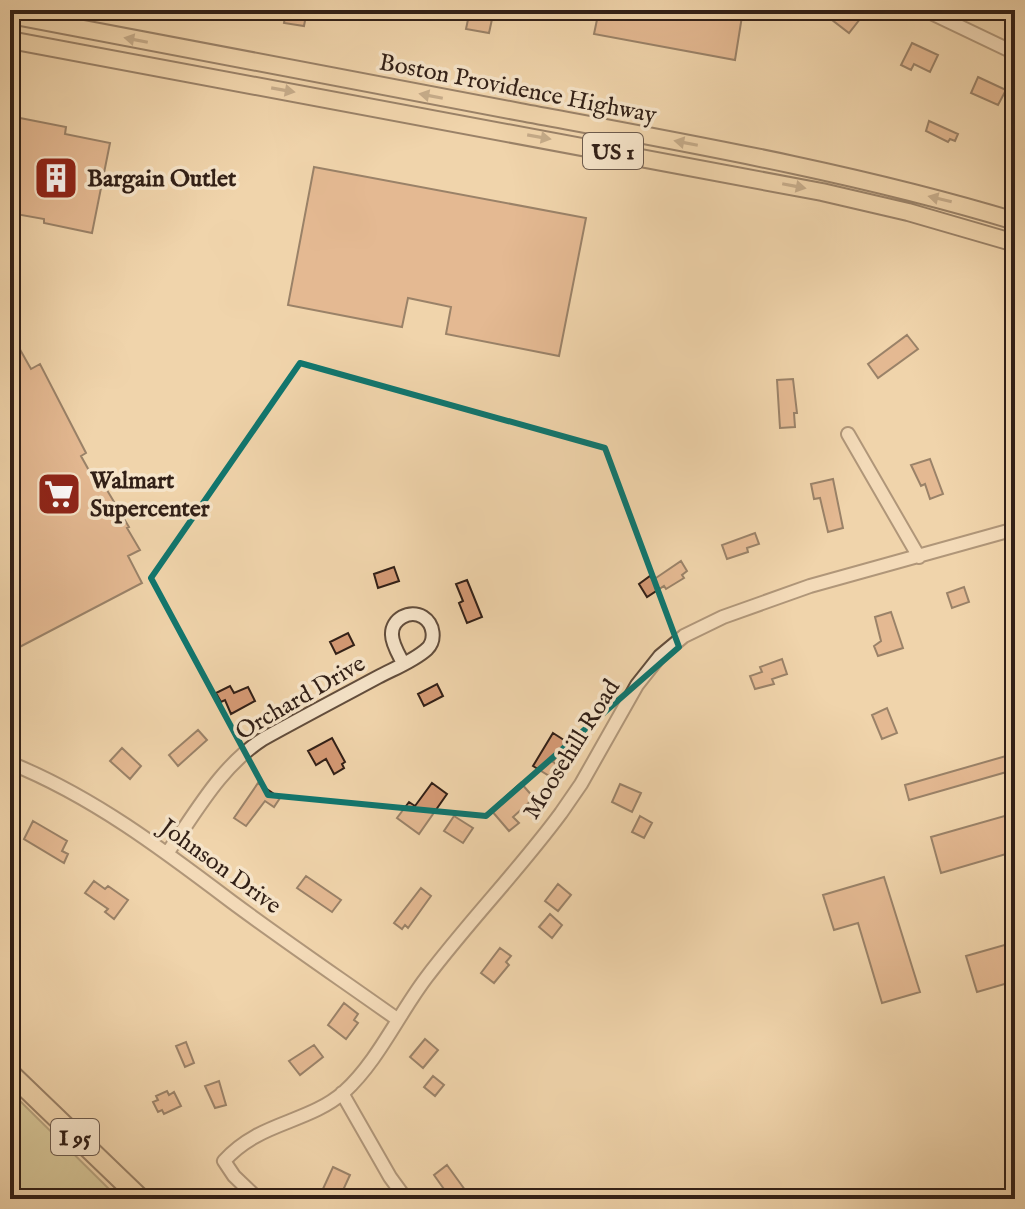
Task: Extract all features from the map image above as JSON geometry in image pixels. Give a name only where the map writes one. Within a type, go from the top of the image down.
[{"type":"highway","name":"I 95","points":[[10,1073],[141,1199]]},
{"type":"main road","name":"Boston Providence Highway","points":[[10,15],[722,150],[956,202],[1015,221]]},
{"type":"main road","name":"Boston Providence Highway","points":[[10,40],[808,189],[908,212],[1015,243]]},
{"type":"street","points":[[925,10],[1015,53]]},
{"type":"street","points":[[848,434],[919,557]]},
{"type":"street","name":"Moosehill Road","points":[[258,1199],[234,1176],[224,1161],[255,1135],[319,1108],[342,1093],[367,1066],[439,962],[561,813],[637,685],[667,648],[708,624],[783,595],[1015,529]]},
{"type":"street","name":"Orchard Drive","points":[[168,852],[224,772],[249,748],[403,663]]},
{"type":"street","name":"Johnson Drive","points":[[10,763],[68,789],[168,852],[397,1019]]},
{"type":"street","points":[[342,1093],[406,1199]]},
{"type":"highlighted area","points":[[300,363],[605,448],[679,647],[486,816],[268,795],[151,578]]},
{"type":"green space","points":[[10,1091],[120,1199],[19,1199],[10,1191]]},
{"type":"building","points":[[286,10],[307,10],[304,26],[284,23]]},
{"type":"building","points":[[470,10],[494,10],[489,33],[466,29]]},
{"type":"building","points":[[599,10],[743,10],[735,60],[594,34]]},
{"type":"building","points":[[819,10],[848,10],[860,19],[849,33]]},
{"type":"building","points":[[912,43],[938,55],[930,72],[914,64],[911,70],[901,65]]},
{"type":"building","points":[[978,77],[1006,90],[998,105],[971,93]]},
{"type":"building","name":"Bargain Outlet","points":[[20,118],[66,127],[65,134],[110,143],[92,233],[10,213],[10,124],[18,125]]},
{"type":"building","points":[[929,121],[958,134],[955,141],[950,139],[948,142],[926,131]]},
{"type":"building","points":[[314,167],[586,218],[559,356],[446,334],[451,307],[408,298],[402,327],[288,305]]},
{"type":"building","points":[[907,335],[918,349],[878,378],[868,364]]},
{"type":"building","name":"Walmart Supercenter","points":[[18,346],[31,369],[40,364],[86,453],[81,456],[96,483],[101,480],[129,527],[140,550],[128,556],[142,583],[10,652],[10,350]]},
{"type":"building","points":[[793,379],[797,413],[794,413],[795,427],[780,428],[777,380]]},
{"type":"building","points":[[930,459],[943,494],[930,499],[925,484],[921,486],[911,465]]},
{"type":"building","points":[[833,479],[843,528],[828,532],[820,498],[814,499],[811,484]]},
{"type":"building","points":[[755,533],[759,544],[747,548],[748,552],[727,559],[722,545]]},
{"type":"building","points":[[681,561],[687,571],[682,575],[684,578],[647,597],[639,584],[650,576],[653,580]]},
{"type":"building","points":[[394,567],[399,581],[378,588],[374,574]]},
{"type":"building","points":[[467,580],[482,617],[467,623],[456,584]]},
{"type":"building","points":[[964,587],[969,602],[952,608],[947,593]]},
{"type":"building","points":[[891,612],[903,648],[878,656],[874,646],[881,641],[875,617]]},
{"type":"building","points":[[348,633],[354,645],[336,654],[330,642]]},
{"type":"building","points":[[782,659],[787,674],[772,679],[774,684],[755,689],[750,676],[762,672],[760,667]]},
{"type":"building","points":[[437,684],[443,696],[424,706],[418,694]]},
{"type":"building","points":[[230,686],[234,693],[248,687],[255,701],[231,714],[225,700],[221,702],[216,693]]},
{"type":"building","points":[[887,708],[897,733],[882,739],[872,715]]},
{"type":"building","points":[[198,730],[207,740],[178,766],[169,755]]},
{"type":"building","points":[[553,733],[567,742],[553,762],[558,765],[551,777],[533,766]]},
{"type":"building","points":[[332,738],[345,762],[342,764],[344,768],[334,774],[326,759],[316,765],[308,751]]},
{"type":"building","points":[[122,748],[141,766],[130,779],[110,761]]},
{"type":"building","points":[[1006,756],[1010,771],[909,800],[905,785]]},
{"type":"building","points":[[258,783],[280,798],[274,807],[265,801],[246,826],[234,818]]},
{"type":"building","points":[[432,783],[447,794],[419,834],[397,818],[409,802],[415,806]]},
{"type":"building","points":[[521,783],[534,798],[513,817],[519,823],[509,831],[491,810]]},
{"type":"building","points":[[620,784],[641,793],[632,812],[612,802]]},
{"type":"building","points":[[1015,813],[1015,874],[1012,874],[1006,854],[941,873],[931,837]]},
{"type":"building","points":[[454,816],[473,828],[463,843],[444,831]]},
{"type":"building","points":[[640,816],[652,823],[644,838],[632,832]]},
{"type":"building","points":[[33,821],[67,841],[62,851],[68,854],[64,863],[24,839]]},
{"type":"building","points":[[306,876],[341,900],[332,912],[297,888]]},
{"type":"building","points":[[884,877],[920,992],[882,1003],[858,923],[834,930],[823,895]]},
{"type":"building","points":[[94,881],[105,889],[108,886],[128,900],[114,919],[105,912],[108,909],[85,893]]},
{"type":"building","points":[[558,884],[571,895],[558,911],[545,901]]},
{"type":"building","points":[[421,888],[431,896],[408,928],[405,925],[402,929],[394,923]]},
{"type":"building","points":[[550,914],[562,925],[552,938],[539,927]]},
{"type":"building","points":[[1015,942],[1015,981],[977,992],[966,956]]},
{"type":"building","points":[[500,948],[511,956],[506,962],[509,965],[494,983],[481,973]]},
{"type":"building","points":[[344,1003],[358,1014],[354,1020],[358,1023],[346,1039],[328,1025]]},
{"type":"building","points":[[425,1039],[438,1050],[423,1068],[410,1057]]},
{"type":"building","points":[[186,1042],[194,1063],[185,1067],[176,1046]]},
{"type":"building","points":[[314,1045],[323,1057],[300,1075],[289,1061]]},
{"type":"building","points":[[433,1076],[444,1085],[435,1096],[424,1087]]},
{"type":"building","points":[[219,1081],[226,1105],[215,1108],[205,1086]]},
{"type":"building","points":[[167,1091],[169,1095],[174,1092],[181,1106],[164,1114],[162,1110],[158,1112],[153,1102],[158,1100],[156,1096]]},
{"type":"building","points":[[447,1165],[468,1194],[462,1199],[451,1199],[434,1175]]},
{"type":"building","points":[[333,1167],[350,1175],[339,1199],[324,1199],[327,1193],[322,1191]]},
{"type":"place","name":"Bargain Outlet","points":[[56,178]]},
{"type":"place","name":"Walmart Supercenter","points":[[59,494]]}]
